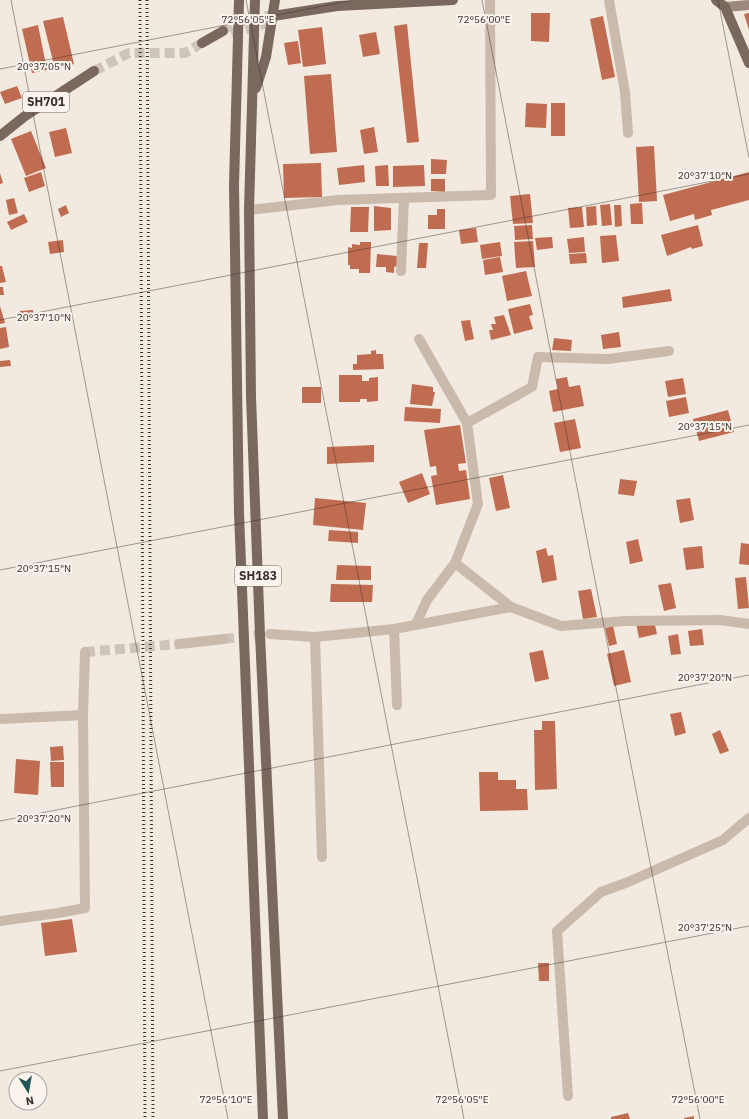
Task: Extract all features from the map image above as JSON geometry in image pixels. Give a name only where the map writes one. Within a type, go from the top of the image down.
[{"type":"main road","points":[[239,0],[234,185],[239,513],[263,1119]]},
{"type":"main road","name":"SH183","points":[[255,0],[249,210],[251,397],[283,1119]]},
{"type":"main road","points":[[237,99],[252,99],[266,57],[275,0]]},
{"type":"main road","points":[[273,16],[337,6],[453,0]]},
{"type":"main road","points":[[716,0],[726,7],[749,63]]},
{"type":"main road","points":[[202,43],[223,31]]},
{"type":"main road","name":"SH701","points":[[0,136],[25,116],[94,71]]},
{"type":"street","points":[[249,210],[338,200],[491,195],[490,0]]},
{"type":"street","points":[[610,0],[625,92],[628,133]]},
{"type":"street","points":[[726,7],[749,5]]},
{"type":"street","points":[[401,271],[404,198]]},
{"type":"street","points":[[416,624],[427,600],[455,563],[478,504],[467,422],[419,339]]},
{"type":"street","points":[[467,422],[532,387],[538,357],[608,359],[670,351]]},
{"type":"street","points":[[455,563],[511,607],[561,626],[625,621],[704,620],[720,620],[749,624]]},
{"type":"street","points":[[270,634],[315,637],[394,629],[511,607]]},
{"type":"street","points":[[394,629],[398,705]]},
{"type":"street","points":[[315,637],[322,857]]},
{"type":"street","points":[[179,644],[224,639]]},
{"type":"street","points":[[0,921],[85,908],[83,715],[85,652]]},
{"type":"street","points":[[0,719],[83,715]]},
{"type":"street","points":[[568,1096],[556,931],[601,892],[628,882],[723,840],[749,818]]},
{"type":"building","points":[[531,13],[550,13],[549,42],[531,41]]},
{"type":"building","points":[[749,13],[749,30],[744,14]]},
{"type":"building","points":[[603,16],[615,77],[602,80],[590,19]]},
{"type":"building","points":[[63,17],[74,64],[55,69],[43,21]]},
{"type":"building","points":[[407,24],[419,142],[407,143],[394,26]]},
{"type":"building","points":[[38,25],[47,70],[32,73],[22,29]]},
{"type":"building","points":[[322,27],[326,64],[303,67],[298,30]]},
{"type":"building","points":[[376,32],[380,54],[363,57],[359,35]]},
{"type":"building","points":[[298,41],[301,63],[288,65],[284,43]]},
{"type":"building","points":[[331,74],[337,152],[310,154],[304,76]]},
{"type":"building","points":[[17,86],[22,98],[5,104],[0,92]]},
{"type":"building","points":[[526,103],[547,104],[546,128],[525,127]]},
{"type":"building","points":[[551,103],[565,103],[565,136],[551,136]]},
{"type":"building","points":[[374,127],[378,152],[364,154],[360,130]]},
{"type":"building","points":[[66,128],[72,153],[55,157],[49,132]]},
{"type":"building","points":[[31,131],[46,168],[26,176],[11,139]]},
{"type":"building","points":[[654,146],[657,201],[639,202],[636,147]]},
{"type":"building","points":[[431,159],[447,160],[446,174],[431,174]]},
{"type":"building","points":[[321,163],[322,197],[284,198],[283,164]]},
{"type":"building","points":[[364,165],[365,182],[339,185],[337,168]]},
{"type":"building","points":[[388,165],[389,186],[376,186],[375,166]]},
{"type":"building","points":[[424,165],[425,186],[393,187],[393,166]]},
{"type":"building","points":[[41,172],[45,186],[29,192],[24,178]]},
{"type":"building","points":[[749,172],[749,200],[711,210],[712,215],[695,220],[694,214],[670,221],[663,195]]},
{"type":"building","points":[[0,173],[3,183],[0,184]]},
{"type":"building","points":[[431,179],[445,179],[445,192],[431,191]]},
{"type":"building","points":[[530,194],[533,223],[513,224],[510,196]]},
{"type":"building","points":[[14,198],[18,213],[9,215],[6,200]]},
{"type":"building","points":[[642,203],[643,224],[631,224],[630,204]]},
{"type":"building","points":[[610,204],[612,225],[602,226],[600,205]]},
{"type":"building","points":[[66,205],[69,213],[61,217],[58,209]]},
{"type":"building","points":[[614,205],[621,205],[622,226],[615,227]]},
{"type":"building","points":[[374,206],[391,208],[391,230],[374,231]]},
{"type":"building","points":[[596,206],[597,225],[587,226],[586,207]]},
{"type":"building","points":[[351,207],[369,207],[368,232],[350,232]]},
{"type":"building","points":[[582,207],[584,227],[570,228],[568,208]]},
{"type":"building","points":[[437,209],[445,209],[445,229],[428,229],[428,215],[437,215]]},
{"type":"building","points":[[24,214],[28,222],[11,230],[7,222]]},
{"type":"building","points":[[532,225],[533,239],[515,240],[514,226]]},
{"type":"building","points":[[698,225],[703,246],[692,249],[691,247],[667,256],[661,235]]},
{"type":"building","points":[[476,228],[478,242],[461,244],[459,230]]},
{"type":"building","points":[[616,235],[619,261],[602,263],[600,236]]},
{"type":"building","points":[[552,237],[553,248],[537,250],[535,238]]},
{"type":"building","points":[[584,237],[585,252],[569,253],[567,239]]},
{"type":"building","points":[[63,240],[64,252],[50,254],[48,242]]},
{"type":"building","points":[[533,241],[535,267],[516,268],[514,242]]},
{"type":"building","points":[[360,242],[371,242],[370,273],[359,273],[359,269],[350,269],[350,265],[348,265],[348,247],[352,248],[352,244],[360,245]]},
{"type":"building","points":[[500,242],[502,256],[482,259],[480,245]]},
{"type":"building","points":[[419,243],[428,243],[426,268],[417,268]]},
{"type":"building","points":[[586,253],[587,263],[570,264],[569,254]]},
{"type":"building","points":[[377,254],[397,256],[397,266],[394,267],[394,273],[386,272],[386,267],[376,267]]},
{"type":"building","points":[[500,257],[503,272],[485,275],[483,260]]},
{"type":"building","points":[[0,266],[2,266],[6,282],[0,283]]},
{"type":"building","points":[[526,271],[532,296],[507,301],[502,276]]},
{"type":"building","points":[[0,287],[3,287],[4,295],[0,295]]},
{"type":"building","points":[[670,289],[672,301],[623,308],[622,297]]},
{"type":"building","points":[[530,304],[533,315],[529,316],[533,329],[514,334],[508,309]]},
{"type":"building","points":[[0,306],[5,323],[0,324]]},
{"type":"building","points":[[33,310],[34,318],[21,320],[20,311]]},
{"type":"building","points":[[504,315],[511,335],[491,340],[489,330],[493,330],[491,324],[496,324],[494,317]]},
{"type":"building","points":[[470,320],[474,339],[465,341],[461,321]]},
{"type":"building","points":[[6,327],[9,347],[0,349],[0,328]]},
{"type":"building","points":[[619,332],[621,347],[603,349],[601,335]]},
{"type":"building","points":[[554,338],[572,340],[571,351],[552,350]]},
{"type":"building","points":[[376,350],[376,354],[383,354],[384,369],[353,370],[353,364],[357,364],[357,355],[371,354],[371,351]]},
{"type":"building","points":[[10,360],[11,366],[0,367],[0,361]]},
{"type":"building","points":[[339,375],[362,375],[362,381],[369,381],[369,378],[378,377],[378,401],[367,402],[367,399],[360,399],[360,402],[339,402]]},
{"type":"building","points":[[567,377],[569,387],[580,385],[584,406],[553,412],[549,391],[558,389],[556,379]]},
{"type":"building","points":[[683,378],[686,394],[668,397],[665,381]]},
{"type":"building","points":[[412,384],[433,387],[433,392],[435,392],[432,406],[410,404]]},
{"type":"building","points":[[302,387],[321,387],[321,403],[302,403]]},
{"type":"building","points":[[686,397],[689,413],[669,417],[666,401]]},
{"type":"building","points":[[405,407],[441,409],[440,423],[404,421]]},
{"type":"building","points":[[728,410],[734,432],[699,441],[693,419]]},
{"type":"building","points":[[575,419],[581,448],[560,452],[554,423]]},
{"type":"building","points":[[460,425],[466,463],[458,464],[459,471],[466,470],[470,499],[436,505],[431,476],[437,475],[436,466],[430,467],[424,430]]},
{"type":"building","points":[[374,445],[374,462],[327,464],[327,447]]},
{"type":"building","points":[[422,473],[430,494],[408,503],[399,482]]},
{"type":"building","points":[[503,475],[510,508],[496,511],[489,478]]},
{"type":"building","points":[[620,479],[637,481],[634,496],[618,494]]},
{"type":"building","points":[[315,498],[366,503],[363,530],[313,525]]},
{"type":"building","points":[[690,498],[694,520],[680,523],[676,500]]},
{"type":"building","points":[[329,530],[358,532],[358,543],[328,541]]},
{"type":"building","points":[[638,539],[643,561],[630,564],[626,542]]},
{"type":"building","points":[[741,543],[749,544],[749,565],[739,564]]},
{"type":"building","points":[[702,546],[704,568],[686,570],[683,548]]},
{"type":"building","points":[[546,548],[548,556],[553,555],[557,580],[542,583],[536,551]]},
{"type":"building","points":[[337,565],[371,566],[371,580],[336,580]]},
{"type":"building","points":[[746,577],[749,608],[738,609],[735,578]]},
{"type":"building","points":[[671,583],[676,608],[664,611],[658,585]]},
{"type":"building","points":[[331,584],[373,585],[372,602],[330,602]]},
{"type":"building","points":[[591,589],[597,617],[583,619],[578,591]]},
{"type":"building","points":[[636,623],[655,625],[657,634],[639,638]]},
{"type":"building","points":[[613,626],[617,644],[609,646],[605,628]]},
{"type":"building","points":[[702,629],[704,645],[690,646],[688,631]]},
{"type":"building","points":[[678,634],[681,654],[671,655],[668,636]]},
{"type":"building","points":[[543,650],[549,679],[535,682],[529,653]]},
{"type":"building","points":[[624,650],[631,682],[614,686],[607,654]]},
{"type":"building","points":[[681,712],[686,733],[675,736],[670,714]]},
{"type":"building","points":[[542,721],[555,721],[557,789],[535,790],[534,730],[542,730]]},
{"type":"building","points":[[720,730],[729,751],[720,754],[712,734]]},
{"type":"building","points":[[63,746],[64,760],[51,761],[50,747]]},
{"type":"building","points":[[16,759],[40,761],[38,795],[14,793]]},
{"type":"building","points":[[50,762],[64,762],[64,787],[51,787]]},
{"type":"building","points":[[479,772],[498,772],[498,780],[516,780],[516,789],[527,789],[528,810],[480,811]]},
{"type":"building","points":[[72,919],[77,952],[45,956],[41,923]]},
{"type":"building","points":[[538,963],[549,963],[549,981],[539,981]]},
{"type":"building","points":[[628,1113],[630,1119],[611,1119],[611,1117]]},
{"type":"building","points":[[694,1116],[694,1119],[684,1119],[684,1118]]},
{"type":"tunnel","points":[[223,31],[234,23],[246,19],[260,16],[273,16]]},
{"type":"tunnel","points":[[231,33],[264,24],[273,16]]},
{"type":"tunnel","points":[[94,71],[129,53],[185,53],[202,43]]},
{"type":"tunnel","points":[[224,639],[268,634]]},
{"type":"tunnel","points":[[85,652],[179,644]]},
{"type":"railway","points":[[140,0],[145,1119]]},
{"type":"railway","points":[[147,0],[153,1119]]}]
